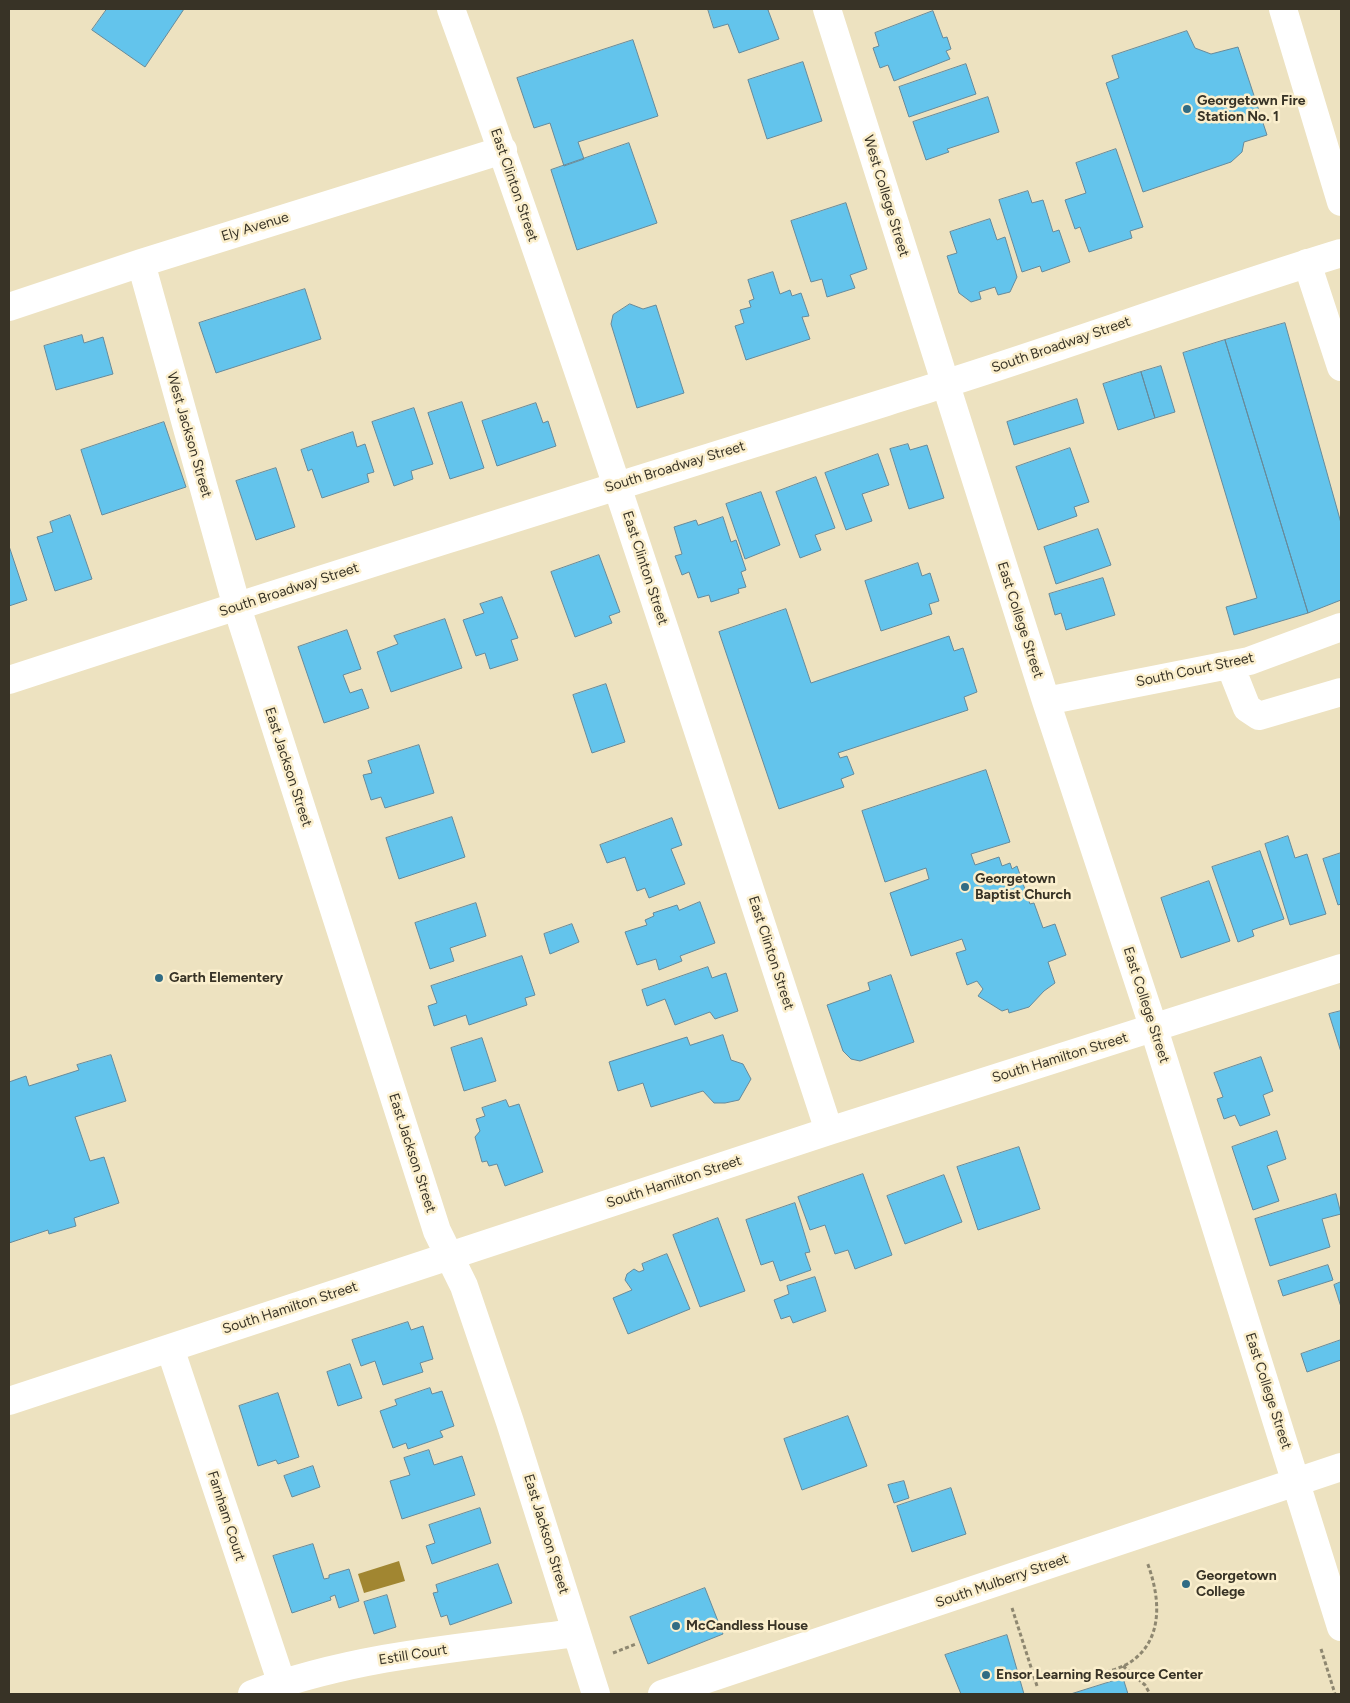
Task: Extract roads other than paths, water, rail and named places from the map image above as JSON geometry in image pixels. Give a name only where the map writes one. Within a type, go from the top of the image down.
[{"type":"street","name":"East Clinton Street","points":[[451,9],[503,150],[618,484],[829,1131]]},
{"type":"street","name":"West College Street","points":[[827,9],[945,384]]},
{"type":"street","points":[[1283,9],[1341,202]]},
{"type":"street","name":"Ely Avenue","points":[[9,307],[141,263],[503,150]]},
{"type":"street","name":"South Broadway Street","points":[[9,680],[618,484],[945,384],[1341,253]]},
{"type":"street","name":"West Jackson Street","points":[[141,263],[237,607]]},
{"type":"street","points":[[1307,264],[1341,367]]},
{"type":"street","name":"East College Street","points":[[945,384],[1046,701],[1154,1029],[1297,1481],[1341,1627]]},
{"type":"street","name":"East Jackson Street","points":[[237,607],[434,1222],[464,1286],[510,1422],[596,1694]]},
{"type":"street","name":"South Court Street","points":[[1046,701],[1248,661],[1341,627]]},
{"type":"street","points":[[1230,664],[1246,708],[1259,716],[1341,692]]},
{"type":"street","name":"South Hamilton Street","points":[[9,1401],[829,1131],[1341,968]]},
{"type":"street","name":"Farnham Court","points":[[170,1348],[282,1684]]},
{"type":"street","name":"South Mulberry Street","points":[[662,1694],[1341,1467]]},
{"type":"street","name":"Estill Court","points":[[252,1694],[282,1684],[396,1656],[576,1633]]},
{"type":"place","name":"Georgetown Fire Station No. 1","points":[[1187,109]]},
{"type":"place","name":"Georgetown Baptist Church","points":[[965,887]]},
{"type":"place","name":"Garth Elementery","points":[[159,978]]},
{"type":"place","name":"Georgetown College","points":[[1186,1584]]},
{"type":"place","name":"McCandless House","points":[[676,1626]]},
{"type":"place","name":"Ensor Learning Resource Center","points":[[986,1675]]}]
